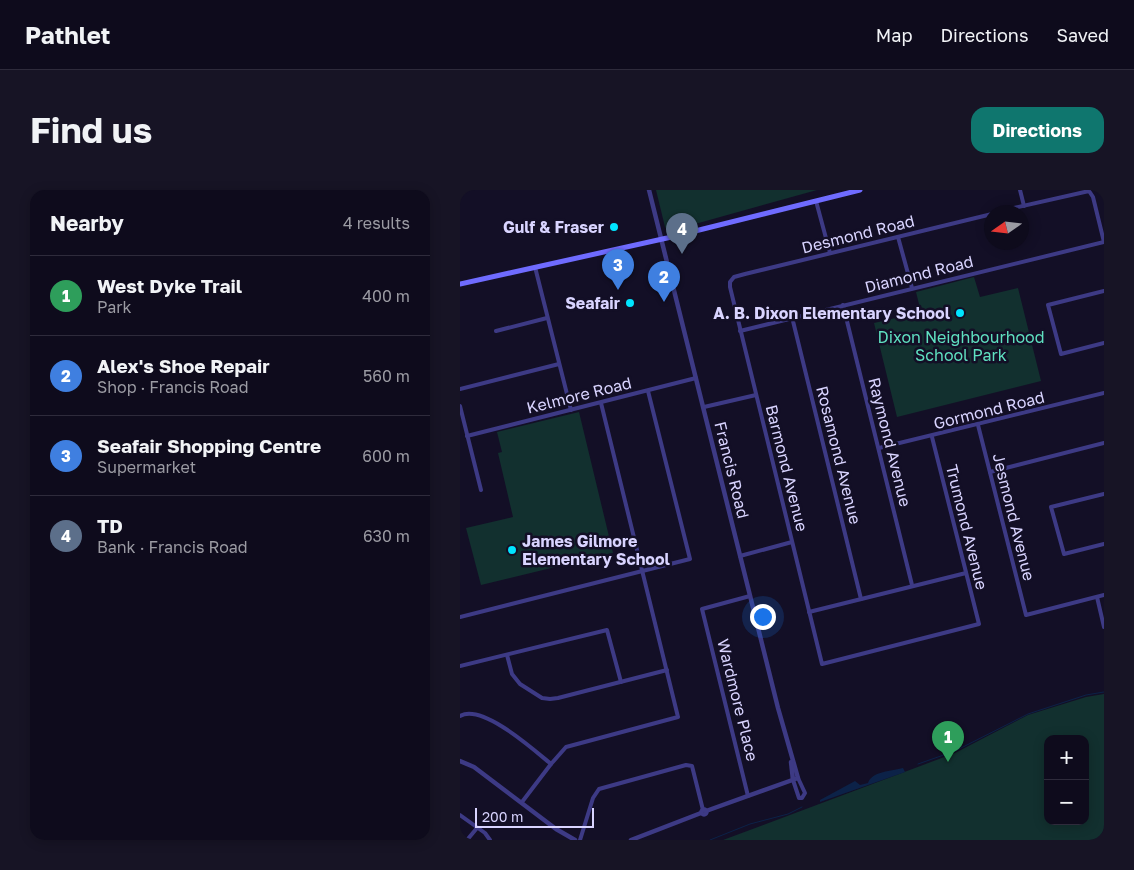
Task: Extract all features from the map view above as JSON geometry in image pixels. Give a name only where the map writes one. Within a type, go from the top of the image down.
[{"type":"main road","points":[[460,284],[662,239],[860,190]]},
{"type":"street","name":"Francis Road","points":[[649,190],[796,779],[748,796]]},
{"type":"street","points":[[1020,190],[1024,205]]},
{"type":"street","points":[[1028,205],[1089,191],[1093,196],[1104,242]]},
{"type":"street","points":[[816,201],[830,253]]},
{"type":"street","name":"Desmond Road","points":[[732,279],[745,274],[984,216]]},
{"type":"street","points":[[898,237],[912,288]]},
{"type":"street","name":"Diamond Road","points":[[740,330],[1104,242]]},
{"type":"street","points":[[535,267],[571,410]]},
{"type":"street","name":"Barmond Avenue","points":[[732,279],[730,287],[740,330],[822,664]]},
{"type":"street","points":[[1104,291],[1048,305],[1061,354],[1104,343]]},
{"type":"street","name":"Raymond Avenue","points":[[843,305],[912,585]]},
{"type":"street","points":[[496,331],[547,318]]},
{"type":"street","name":"Rosamond Avenue","points":[[792,318],[861,598]]},
{"type":"street","points":[[460,389],[559,364]]},
{"type":"street","name":"Kelmore Road","points":[[468,436],[696,378]]},
{"type":"street","points":[[460,617],[690,559],[648,391]]},
{"type":"street","name":"Gormond Road","points":[[879,448],[932,437],[1104,393]]},
{"type":"street","points":[[704,407],[756,395]]},
{"type":"street","points":[[522,802],[550,764],[570,745],[678,716],[601,403]]},
{"type":"street","points":[[460,406],[481,490]]},
{"type":"street","name":"Jesmond Avenue","points":[[978,425],[1026,615],[1096,597]]},
{"type":"street","name":"Trumond Avenue","points":[[822,664],[979,624],[932,437]]},
{"type":"street","points":[[990,472],[1104,443]]},
{"type":"street","points":[[1104,494],[1051,507],[1064,554],[1104,544]]},
{"type":"street","points":[[740,556],[792,542]]},
{"type":"street","points":[[809,612],[966,573]]},
{"type":"street","points":[[1104,595],[1096,597],[1104,627]]},
{"type":"street","name":"Wardmore Place","points":[[748,796],[702,609],[750,596]]},
{"type":"street","points":[[460,666],[607,630],[621,682]]},
{"type":"street","points":[[507,655],[512,674],[516,680],[538,696],[546,699],[558,698],[667,670]]},
{"type":"street","points":[[460,716],[471,713],[491,721],[509,732],[550,764]]},
{"type":"street","points":[[460,761],[474,767],[561,832],[576,840]]},
{"type":"street","points":[[580,840],[593,798],[599,790],[686,765],[692,766],[703,811]]},
{"type":"street","points":[[631,840],[703,811],[748,796]]},
{"type":"street","points":[[460,815],[490,840]]},
{"type":"street","points":[[467,840],[477,828]]},
{"type":"green space","points":[[656,190],[817,190],[670,231],[665,227]]},
{"type":"green space","name":"Dixon Neighbourhood School Park","points":[[974,277],[980,297],[1018,288],[1041,381],[897,417],[874,323],[921,312],[916,292]]},
{"type":"green space","points":[[579,412],[613,553],[481,585],[466,528],[513,517],[498,453],[502,452],[497,432]]},
{"type":"green space","points":[[1104,694],[1104,840],[723,840],[955,753],[1028,715],[1086,697]]},
{"type":"water","points":[[903,768],[905,772],[820,802],[820,800],[855,781],[860,785],[868,783],[870,779],[878,774]]},
{"type":"waterway","points":[[918,764],[955,751],[1028,714],[1086,695],[1104,692]]},
{"type":"waterway","points":[[710,840],[750,824],[788,814],[802,807]]},
{"type":"place","name":"Gulf & Fraser","points":[[614,227]]},
{"type":"place","name":"TD","points":[[682,254]]},
{"type":"place","name":"Seafair Shopping Centre","points":[[618,290]]},
{"type":"place","name":"Alex's Shoe Repair","points":[[664,302]]},
{"type":"place","name":"Seafair","points":[[630,303]]},
{"type":"place","name":"A. B. Dixon Elementary School","points":[[960,313]]},
{"type":"place","name":"James Gilmore Elementary School","points":[[512,550]]},
{"type":"place","name":"West Dyke Trail","points":[[948,762]]}]
